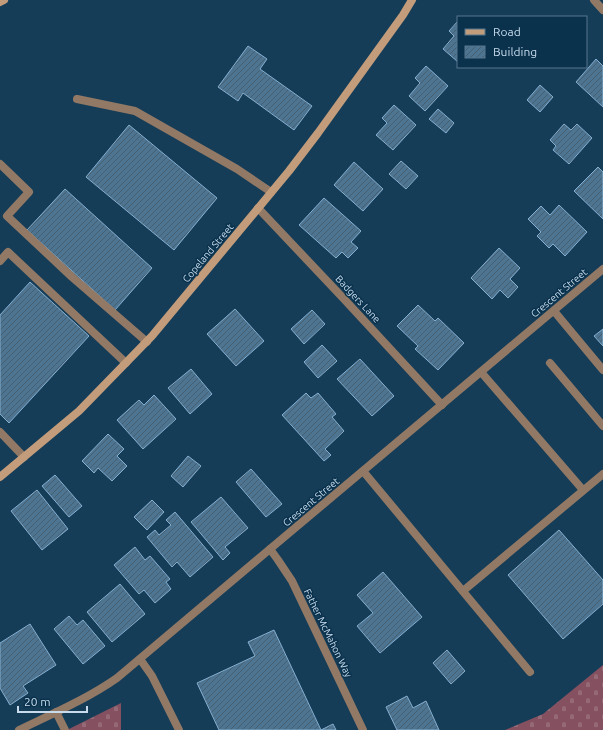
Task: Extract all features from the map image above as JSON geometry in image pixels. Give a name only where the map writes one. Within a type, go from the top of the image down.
[{"type":"main road","points":[[0,2],[4,0]]},
{"type":"main road","name":"Copeland Street","points":[[0,477],[79,411],[147,342],[289,171],[403,15],[412,0]]},
{"type":"main road","name":"Copeland Street","points":[[403,15],[418,0]]},
{"type":"street","points":[[594,0],[603,10]]},
{"type":"street","points":[[77,99],[135,111],[237,169],[271,192]]},
{"type":"street","points":[[0,164],[29,192],[7,216],[72,277],[147,342]]},
{"type":"street","name":"Badgers Lane","points":[[258,208],[442,405]]},
{"type":"street","points":[[0,261],[8,252],[126,363]]},
{"type":"street","name":"Crescent Street","points":[[19,730],[103,688],[117,678],[603,270]]},
{"type":"street","points":[[554,311],[603,370]]},
{"type":"street","points":[[550,363],[603,426]]},
{"type":"street","points":[[481,372],[583,490]]},
{"type":"street","points":[[0,432],[24,457]]},
{"type":"street","points":[[363,471],[530,672]]},
{"type":"street","points":[[463,591],[603,474]]},
{"type":"street","name":"Father McMahon Way","points":[[270,549],[292,581],[363,730]]},
{"type":"street","points":[[140,659],[152,676],[179,730]]},
{"type":"street","points":[[56,712],[65,730]]},
{"type":"green space","points":[[603,665],[603,730],[505,730],[543,714]]},
{"type":"green space","points":[[121,703],[121,730],[67,730]]},
{"type":"building","points":[[457,22],[457,61],[443,49],[454,36],[449,31]]},
{"type":"building","points":[[248,46],[267,59],[260,69],[312,106],[294,130],[243,93],[238,101],[218,87]]},
{"type":"building","points":[[596,59],[603,66],[603,107],[576,82]]},
{"type":"building","points":[[426,66],[448,86],[425,111],[409,96],[420,83],[415,78]]},
{"type":"building","points":[[540,85],[553,97],[540,112],[527,100]]},
{"type":"building","points":[[394,105],[416,125],[393,150],[376,135],[387,123],[382,118]]},
{"type":"building","points":[[438,109],[454,123],[446,133],[429,119]]},
{"type":"building","points":[[564,124],[571,130],[577,124],[592,138],[569,164],[553,150],[556,146],[550,140]]},
{"type":"building","points":[[129,125],[217,198],[174,250],[86,177]]},
{"type":"building","points":[[401,161],[418,176],[406,189],[389,174]]},
{"type":"building","points":[[354,162],[383,189],[363,211],[334,185]]},
{"type":"building","points":[[598,167],[603,172],[603,219],[574,191]]},
{"type":"building","points":[[65,189],[152,268],[115,310],[27,230]]},
{"type":"building","points":[[324,198],[361,231],[351,242],[358,248],[348,258],[342,252],[336,258],[299,225]]},
{"type":"building","points":[[559,205],[587,232],[565,256],[553,244],[549,248],[537,236],[541,232],[528,219],[541,206],[550,215]]},
{"type":"building","points":[[499,248],[520,268],[510,279],[518,287],[508,298],[500,290],[492,299],[471,278]]},
{"type":"building","points":[[30,282],[89,336],[9,423],[0,414],[0,315]]},
{"type":"building","points":[[418,305],[435,321],[438,318],[464,343],[438,370],[415,349],[418,346],[397,326]]},
{"type":"building","points":[[235,309],[264,341],[236,366],[207,334]]},
{"type":"building","points":[[312,310],[325,324],[304,344],[291,329]]},
{"type":"building","points":[[603,329],[603,346],[594,336]]},
{"type":"building","points":[[322,345],[337,361],[318,378],[304,362]]},
{"type":"building","points":[[360,359],[394,396],[372,416],[337,379]]},
{"type":"building","points":[[191,369],[212,394],[190,414],[168,388]]},
{"type":"building","points":[[306,393],[311,398],[318,393],[336,414],[332,417],[344,431],[325,449],[331,455],[324,461],[282,415]]},
{"type":"building","points":[[154,395],[176,419],[143,449],[117,420],[139,400],[144,405]]},
{"type":"building","points":[[108,434],[124,449],[117,456],[127,466],[112,481],[98,468],[94,473],[82,461]]},
{"type":"building","points":[[188,456],[201,466],[183,487],[171,476]]},
{"type":"building","points":[[251,469],[282,504],[266,517],[236,482]]},
{"type":"building","points":[[55,475],[82,506],[69,517],[42,486]]},
{"type":"building","points":[[37,490],[68,529],[42,550],[11,511]]},
{"type":"building","points":[[221,497],[248,528],[225,547],[230,553],[223,560],[191,522]]},
{"type":"building","points":[[152,500],[164,512],[147,530],[134,517]]},
{"type":"building","points":[[175,512],[213,557],[190,577],[177,562],[172,567],[147,537],[155,530],[159,535],[171,525],[166,520]]},
{"type":"building","points":[[559,530],[603,580],[603,604],[563,639],[508,575]]},
{"type":"building","points":[[135,547],[145,560],[150,556],[170,579],[166,582],[171,589],[155,603],[144,590],[139,594],[114,565]]},
{"type":"building","points":[[383,572],[422,617],[380,653],[357,626],[373,613],[357,595]]},
{"type":"building","points":[[120,584],[145,614],[112,642],[87,612]]},
{"type":"building","points":[[69,616],[77,625],[83,620],[105,646],[83,664],[54,629]]},
{"type":"building","points":[[30,624],[56,665],[23,686],[28,693],[10,705],[0,688],[0,643]]},
{"type":"building","points":[[274,630],[321,730],[219,730],[197,683],[255,656],[248,642]]},
{"type":"building","points":[[447,650],[465,671],[451,684],[433,663]]},
{"type":"building","points":[[407,696],[413,708],[426,701],[439,730],[397,730],[386,707]]},
{"type":"building","points":[[333,724],[336,730],[321,730]]}]
